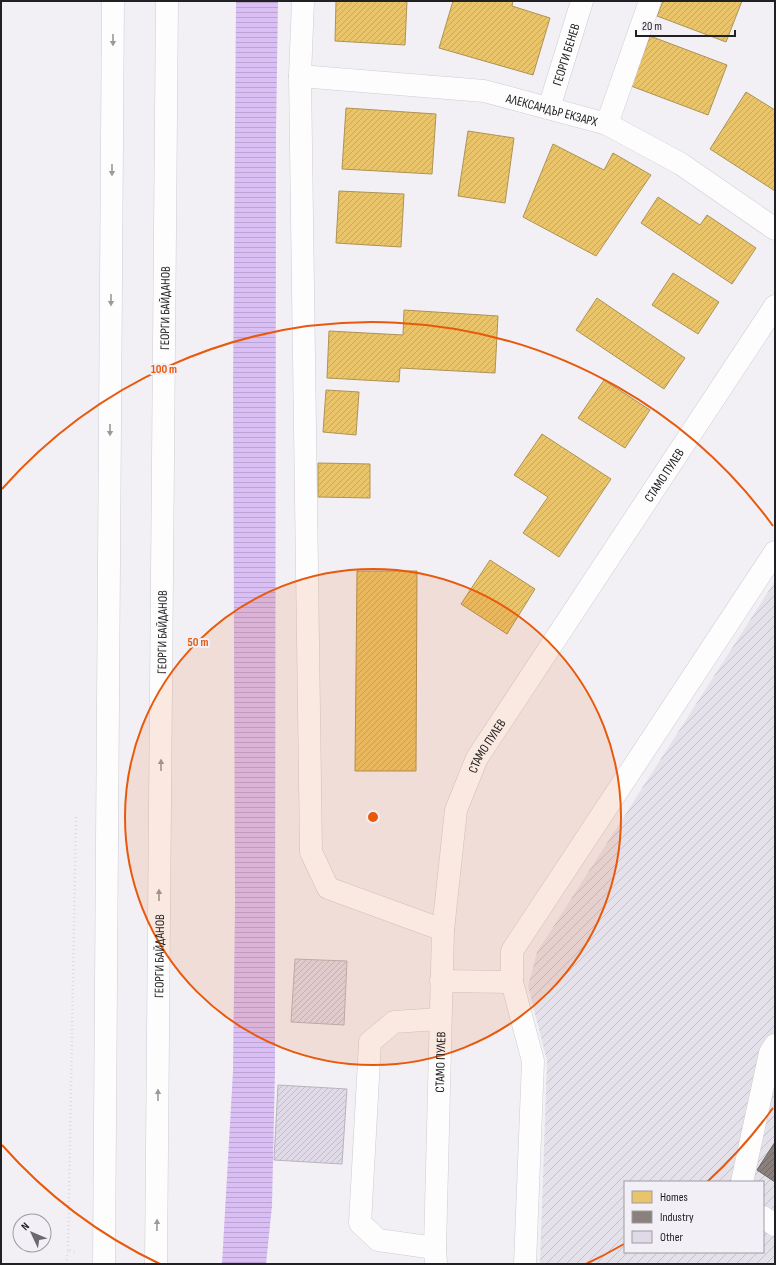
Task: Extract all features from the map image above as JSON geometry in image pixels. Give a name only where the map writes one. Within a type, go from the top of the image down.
[{"type":"street","points":[[104,1264],[114,1]]},
{"type":"street","name":"ГЕОРГИ БАЙДАНОВ","points":[[156,1264],[167,1]]},
{"type":"street","points":[[303,1],[300,76],[311,852],[328,888],[443,930]]},
{"type":"street","name":"ГЕОРГИ БЕНЕВ","points":[[549,108],[582,1]]},
{"type":"street","points":[[607,124],[650,1]]},
{"type":"street","name":"АЛЕКСАНДЪР ЕКЗАРХ","points":[[300,76],[484,91],[607,124],[681,164],[775,229]]},
{"type":"street","name":"СТАМО ПУЛЕВ","points":[[435,1256],[439,1019],[443,930],[456,810],[477,758],[775,306]]},
{"type":"street","points":[[525,1264],[533,1061],[512,982],[512,951],[775,552]]},
{"type":"street","points":[[441,981],[512,982]]},
{"type":"street","points":[[435,1256],[378,1240],[360,1223],[370,1042],[394,1022],[439,1019]]},
{"type":"street","points":[[742,1181],[770,1053],[775,1046]]},
{"type":"street","points":[[764,1218],[775,1225]]},
{"type":"shaded area","points":[[236,1],[278,1],[276,134],[275,1071],[272,1206],[266,1264],[222,1264],[233,1071],[235,903],[233,388]]},
{"type":"shaded area","points":[[775,581],[775,1264],[540,1264],[547,1061],[528,986],[537,952]]},
{"type":"building: Homes","points":[[336,1],[407,1],[405,45],[335,41]]},
{"type":"building: Homes","points":[[453,1],[513,1],[512,6],[550,18],[533,75],[439,48]]},
{"type":"building: Homes","points":[[663,1],[742,1],[726,42],[657,16]]},
{"type":"building: Homes","points":[[650,36],[727,65],[708,115],[631,86]]},
{"type":"building: Homes","points":[[746,92],[775,110],[775,191],[710,149]]},
{"type":"building: Homes","points":[[346,108],[436,114],[432,174],[342,169]]},
{"type":"building: Homes","points":[[468,131],[514,138],[505,203],[458,196]]},
{"type":"building: Homes","points":[[553,144],[604,170],[613,153],[651,175],[596,256],[523,217]]},
{"type":"building: Homes","points":[[339,191],[404,194],[401,247],[336,243]]},
{"type":"building: Homes","points":[[658,197],[700,225],[707,215],[756,248],[732,284],[641,223]]},
{"type":"building: Homes","points":[[673,273],[719,302],[698,334],[652,305]]},
{"type":"building: Homes","points":[[597,298],[685,358],[664,389],[576,330]]},
{"type":"building: Homes","points":[[404,310],[498,316],[495,373],[400,368],[399,382],[327,378],[329,331],[403,335]]},
{"type":"building: Homes","points":[[604,380],[650,410],[625,448],[578,418]]},
{"type":"building: Homes","points":[[326,390],[359,392],[356,435],[323,432]]},
{"type":"building: Homes","points":[[542,434],[611,479],[559,557],[523,533],[548,497],[514,475]]},
{"type":"building: Homes","points":[[318,463],[370,464],[370,498],[318,497]]},
{"type":"building: Homes","points":[[490,560],[535,589],[507,634],[461,604]]},
{"type":"building: Homes","points":[[357,571],[417,571],[416,771],[355,771]]},
{"type":"building: Industry","points":[[775,1142],[775,1182],[757,1170]]},
{"type":"building: Other","points":[[295,959],[347,961],[344,1025],[291,1022]]},
{"type":"building: Other","points":[[278,1085],[347,1089],[342,1164],[274,1160]]}]
